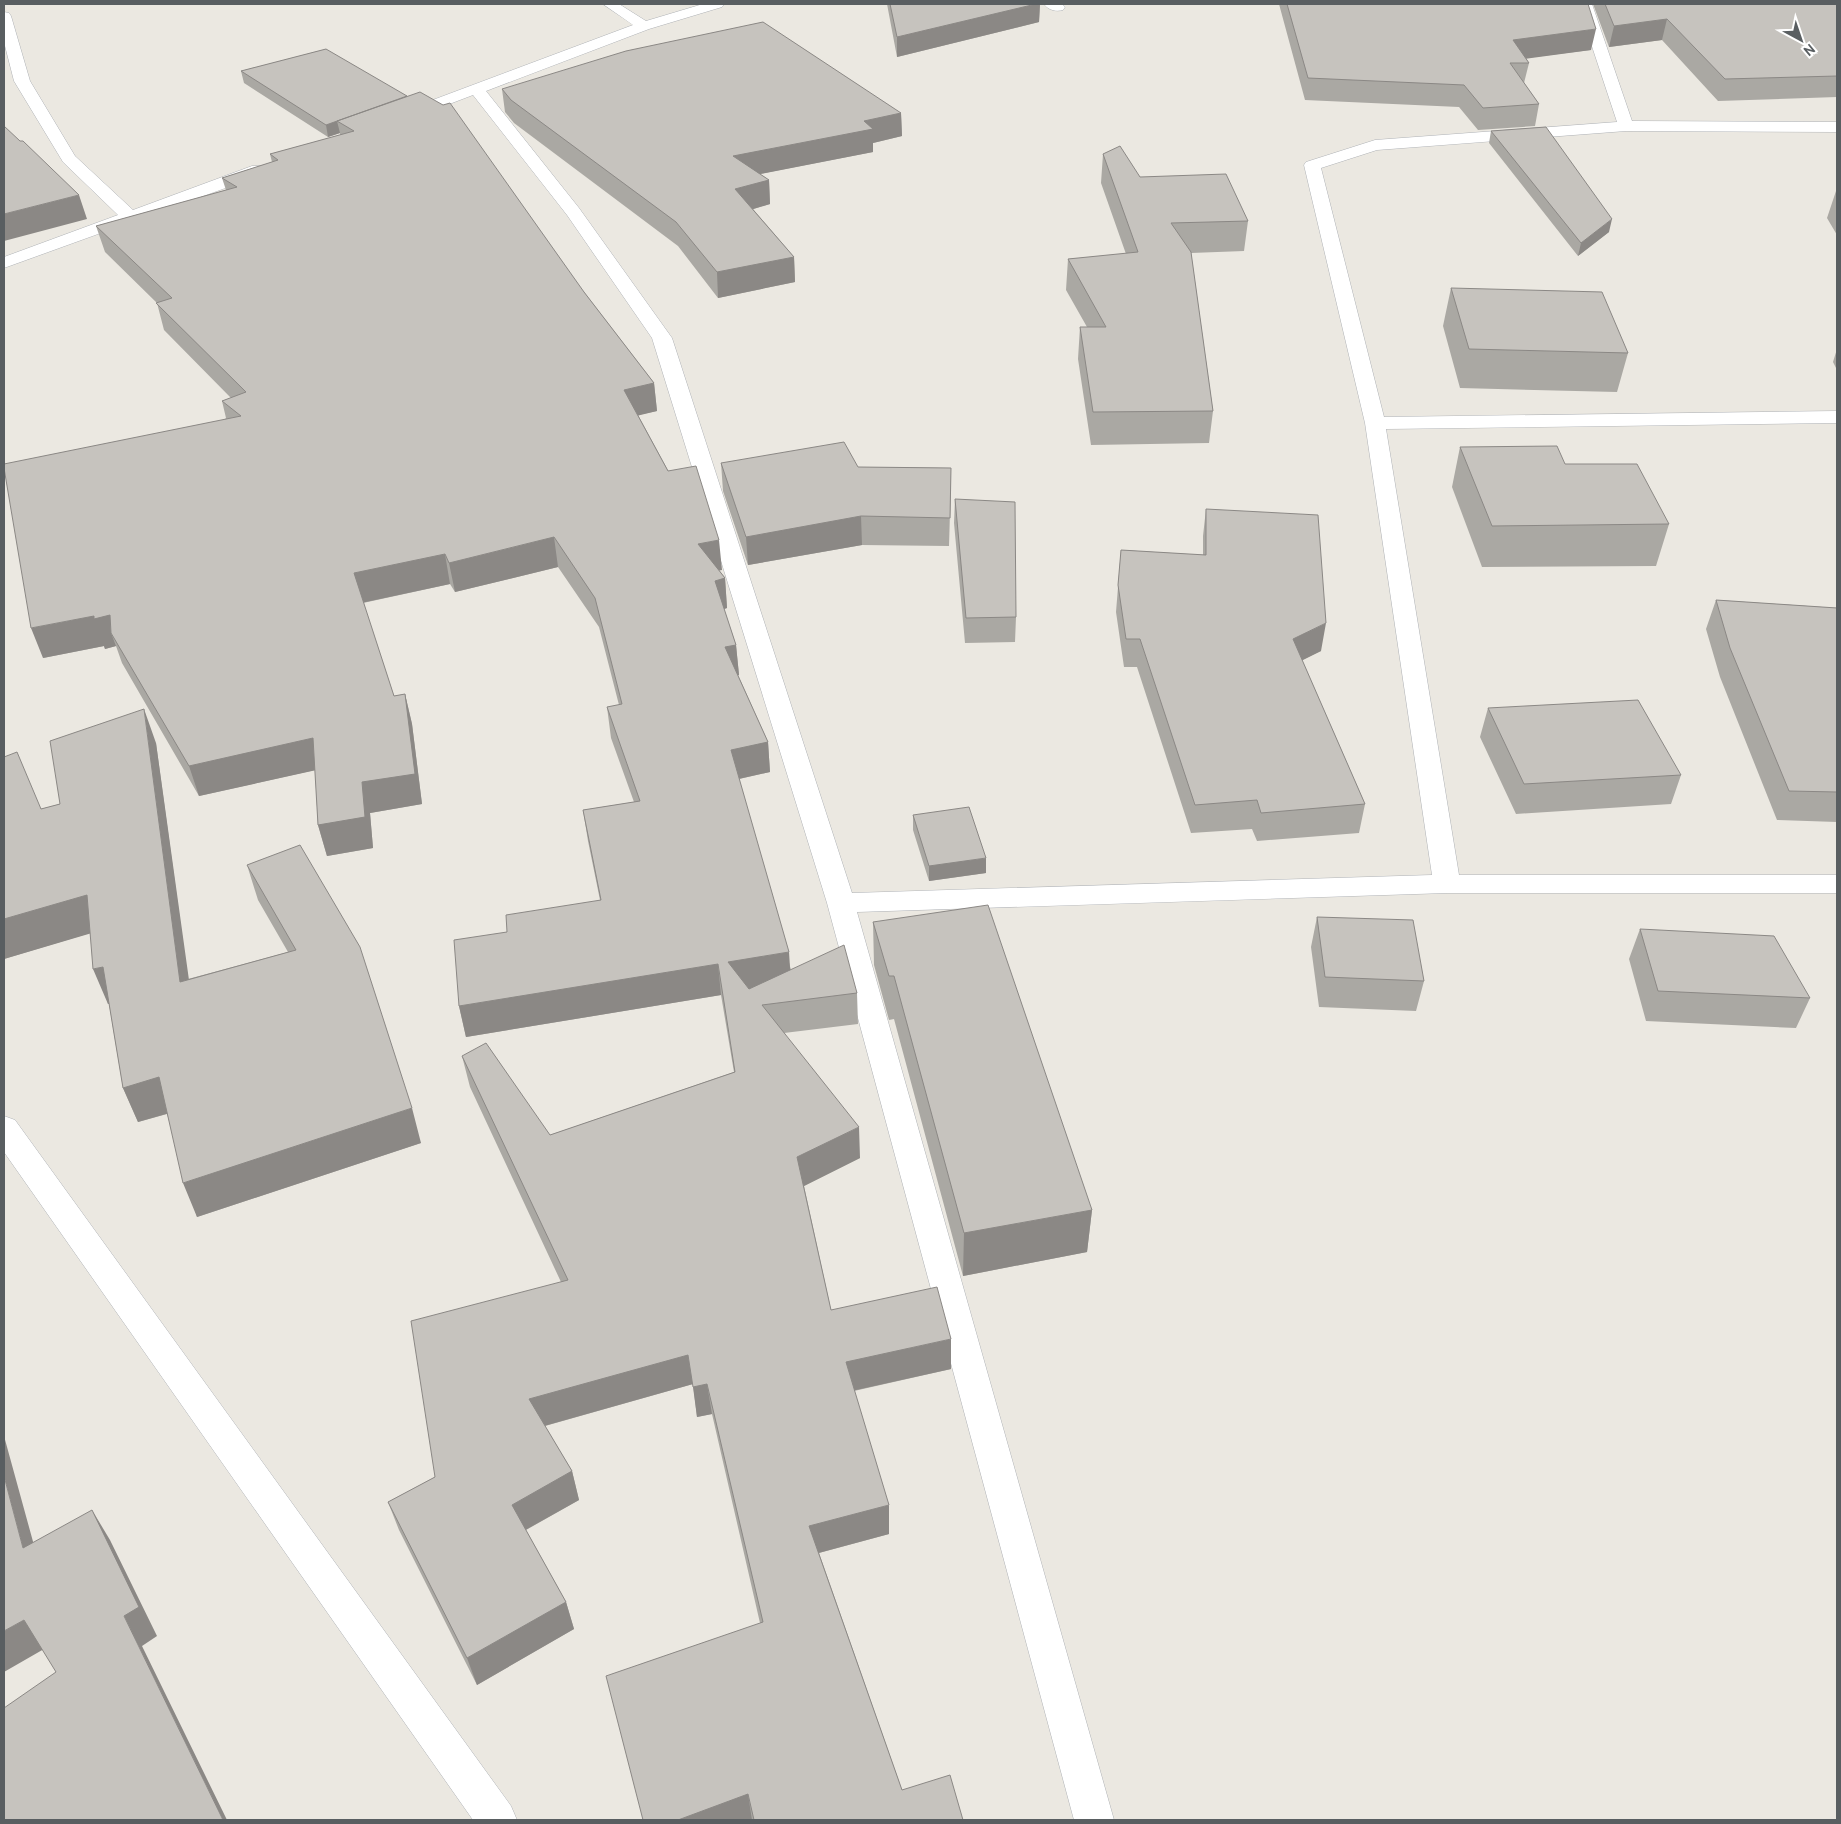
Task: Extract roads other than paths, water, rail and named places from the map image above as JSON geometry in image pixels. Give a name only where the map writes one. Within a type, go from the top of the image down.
[{"type":"street","points":[[610,4],[644,26]]},
{"type":"street","points":[[393,120],[478,90],[644,26],[717,4]]},
{"type":"street","points":[[1585,4],[1626,126]]},
{"type":"street","points":[[4,16],[22,81],[69,159],[130,217]]},
{"type":"street","points":[[4,85],[22,81]]},
{"type":"street","points":[[478,90],[543,170],[622,276],[662,338],[841,903],[1094,1820]]},
{"type":"street","points":[[1447,884],[1375,423],[1312,165],[1375,145],[1626,126],[1837,127]]},
{"type":"street","points":[[4,263],[271,165]]},
{"type":"street","points":[[1375,423],[1837,417]]},
{"type":"street","points":[[841,903],[1447,884],[1837,884]]},
{"type":"street","points":[[4,1128],[497,1820]]}]
